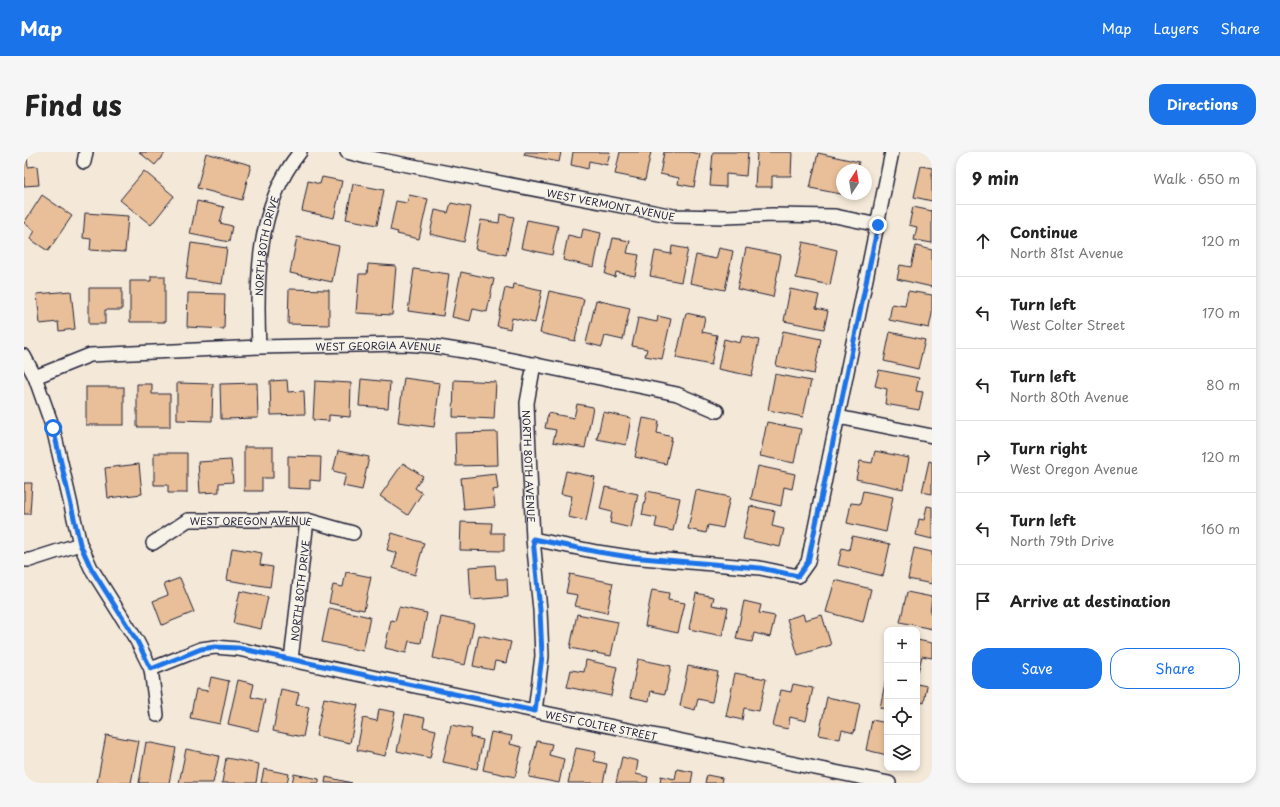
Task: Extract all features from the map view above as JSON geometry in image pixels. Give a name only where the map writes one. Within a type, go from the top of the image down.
[{"type":"street","name":"NORTH 80TH DRIVE","points":[[259,347],[257,304],[260,261],[269,212],[283,176],[300,152]]},
{"type":"street","name":"WEST VERMONT AVENUE","points":[[346,152],[674,216],[835,216],[878,225]]},
{"type":"street","points":[[533,539],[630,557],[760,568],[798,576],[808,562],[892,152]]},
{"type":"street","name":"WEST GEORGIA AVENUE","points":[[35,377],[90,355],[259,347],[403,344],[432,346],[534,364],[677,394],[717,411]]},
{"type":"street","points":[[24,356],[35,377],[53,428],[80,544],[91,568],[137,641],[151,669],[157,715]]},
{"type":"street","name":"NORTH 80TH AVENUE","points":[[534,364],[527,403],[533,539],[540,610],[542,656],[535,711]]},
{"type":"street","points":[[838,417],[932,436]]},
{"type":"street","name":"WEST OREGON AVENUE","points":[[153,543],[188,520],[307,520],[353,533]]},
{"type":"street","name":"NORTH 80TH DRIVE","points":[[291,660],[307,520]]},
{"type":"street","points":[[24,560],[30,560],[80,544]]},
{"type":"street","name":"WEST COLTER STREET","points":[[151,669],[201,649],[215,647],[238,648],[535,711],[889,783]]},
{"type":"building","points":[[139,152],[166,152],[155,165]]},
{"type":"building","points":[[525,152],[561,152],[559,162],[524,155]]},
{"type":"building","points":[[573,152],[610,152],[607,165],[589,161],[588,169],[571,165]]},
{"type":"building","points":[[620,152],[651,152],[645,180],[615,174]]},
{"type":"building","points":[[664,152],[689,152],[700,154],[694,187],[678,184],[679,178],[660,174]]},
{"type":"building","points":[[713,152],[748,152],[746,176],[726,174],[726,187],[710,186]]},
{"type":"building","points":[[757,152],[792,152],[791,176],[772,176],[772,187],[755,187]]},
{"type":"building","points":[[206,153],[251,165],[242,200],[197,188]]},
{"type":"building","points":[[818,153],[859,162],[858,164],[836,164],[836,193],[810,188]]},
{"type":"building","points":[[24,157],[27,157],[28,167],[37,166],[39,185],[24,186]]},
{"type":"building","points":[[921,166],[932,168],[932,201],[914,197]]},
{"type":"building","points":[[144,171],[174,196],[151,225],[120,200]]},
{"type":"building","points":[[322,177],[342,181],[334,218],[302,211],[308,181],[320,184]]},
{"type":"building","points":[[353,184],[384,190],[377,225],[346,219]]},
{"type":"building","points":[[42,195],[72,216],[48,251],[30,239],[35,231],[24,223]]},
{"type":"building","points":[[409,195],[428,199],[419,239],[397,234],[398,232],[390,230],[396,201],[407,203]]},
{"type":"building","points":[[197,201],[224,207],[220,223],[232,226],[229,242],[190,234]]},
{"type":"building","points":[[451,203],[471,207],[464,242],[430,234],[435,210],[448,213]]},
{"type":"building","points":[[913,207],[932,211],[932,243],[914,240],[917,227],[909,225]]},
{"type":"building","points":[[85,213],[128,216],[125,252],[90,250],[91,239],[83,238]]},
{"type":"building","points":[[500,214],[514,217],[506,255],[475,249],[481,220],[499,223]]},
{"type":"building","points":[[527,220],[558,226],[552,255],[521,248]]},
{"type":"building","points":[[583,229],[601,233],[594,267],[563,260],[568,235],[581,238]]},
{"type":"building","points":[[297,237],[339,246],[332,282],[290,273]]},
{"type":"building","points":[[613,238],[630,241],[627,253],[639,255],[635,276],[616,272],[615,277],[605,274]]},
{"type":"building","points":[[803,242],[837,250],[830,285],[796,278]]},
{"type":"building","points":[[191,243],[227,248],[222,284],[186,279]]},
{"type":"building","points":[[672,246],[688,249],[681,282],[650,276],[655,251],[671,254]]},
{"type":"building","points":[[916,246],[932,250],[932,287],[897,279],[900,265],[911,267]]},
{"type":"building","points":[[719,248],[733,251],[725,290],[690,283],[696,255],[716,259]]},
{"type":"building","points":[[746,248],[781,255],[773,297],[737,289]]},
{"type":"building","points":[[368,264],[396,266],[392,315],[356,313],[359,274],[367,274]]},
{"type":"building","points":[[414,269],[449,274],[443,316],[408,311]]},
{"type":"building","points":[[461,272],[494,279],[487,312],[473,309],[470,321],[452,317]]},
{"type":"building","points":[[151,276],[165,276],[165,322],[130,322],[130,281],[151,281]]},
{"type":"building","points":[[514,284],[542,290],[535,323],[512,318],[510,329],[497,326],[505,288],[513,290]]},
{"type":"building","points":[[89,288],[122,288],[122,310],[105,310],[105,324],[89,324]]},
{"type":"building","points":[[289,289],[329,290],[329,325],[288,324]]},
{"type":"building","points":[[790,289],[819,295],[816,308],[828,311],[824,329],[784,321]]},
{"type":"building","points":[[71,291],[75,329],[59,331],[58,322],[40,324],[37,294]]},
{"type":"building","points":[[549,291],[584,299],[575,341],[540,333]]},
{"type":"building","points":[[908,291],[932,295],[932,314],[929,328],[889,320],[892,304],[905,306]]},
{"type":"building","points":[[188,293],[225,294],[224,329],[187,327]]},
{"type":"building","points":[[596,300],[630,308],[623,340],[605,336],[602,347],[586,343]]},
{"type":"building","points":[[686,313],[705,317],[702,332],[717,335],[711,365],[676,358]]},
{"type":"building","points":[[658,316],[671,319],[662,359],[645,356],[647,349],[632,346],[638,318],[657,322]]},
{"type":"building","points":[[783,331],[821,339],[814,374],[776,366]]},
{"type":"building","points":[[890,332],[925,340],[918,369],[884,361]]},
{"type":"building","points":[[742,336],[759,340],[752,376],[718,369],[724,339],[740,343]]},
{"type":"building","points":[[879,370],[919,378],[916,391],[923,392],[919,410],[885,404],[887,389],[875,386]]},
{"type":"building","points":[[775,374],[811,381],[803,417],[768,410]]},
{"type":"building","points":[[404,378],[440,383],[434,427],[398,422]]},
{"type":"building","points":[[361,379],[390,382],[388,408],[359,406]]},
{"type":"building","points":[[287,380],[288,392],[304,391],[305,414],[271,415],[270,381]]},
{"type":"building","points":[[454,380],[496,382],[494,419],[453,417]]},
{"type":"building","points":[[315,381],[351,383],[350,417],[329,415],[329,421],[313,420]]},
{"type":"building","points":[[177,383],[213,384],[212,421],[177,420]]},
{"type":"building","points":[[257,383],[258,418],[221,419],[220,384]]},
{"type":"building","points":[[137,384],[152,384],[152,394],[170,394],[170,427],[137,427]]},
{"type":"building","points":[[86,387],[124,387],[124,425],[86,425]]},
{"type":"building","points":[[577,404],[593,407],[585,448],[553,442],[556,430],[545,428],[548,413],[574,418]]},
{"type":"building","points":[[603,412],[631,418],[626,445],[597,439]]},
{"type":"building","points":[[643,418],[659,421],[657,433],[672,437],[666,464],[635,457]]},
{"type":"building","points":[[767,422],[801,429],[794,463],[760,456]]},
{"type":"building","points":[[497,432],[498,465],[456,466],[455,433]]},
{"type":"building","points":[[244,447],[273,447],[273,478],[262,478],[262,491],[244,491]]},
{"type":"building","points":[[338,451],[369,457],[362,490],[343,486],[346,474],[333,471]]},
{"type":"building","points":[[875,451],[909,458],[903,489],[856,479],[860,461],[872,463]]},
{"type":"building","points":[[154,453],[187,453],[187,493],[168,493],[168,485],[154,485]]},
{"type":"building","points":[[288,456],[321,457],[320,481],[310,480],[310,489],[288,488]]},
{"type":"building","points":[[231,460],[233,482],[219,483],[219,492],[200,493],[198,462]]},
{"type":"building","points":[[929,461],[932,462],[932,494],[922,492]]},
{"type":"building","points":[[403,463],[423,476],[415,488],[422,493],[408,515],[380,496]]},
{"type":"building","points":[[139,464],[142,494],[108,498],[105,468]]},
{"type":"building","points":[[758,466],[795,474],[792,489],[784,487],[781,506],[751,499]]},
{"type":"building","points":[[566,471],[595,477],[586,521],[568,517],[572,496],[561,494]]},
{"type":"building","points":[[496,474],[498,489],[493,490],[495,507],[464,510],[461,478]]},
{"type":"building","points":[[24,483],[32,483],[30,514],[24,514]]},
{"type":"building","points":[[605,487],[638,494],[631,528],[610,523],[612,512],[600,509]]},
{"type":"building","points":[[696,490],[730,497],[723,528],[708,525],[706,533],[688,529]]},
{"type":"building","points":[[647,491],[680,498],[673,531],[655,527],[657,518],[642,515]]},
{"type":"building","points":[[863,491],[893,497],[886,532],[847,523],[851,503],[860,504]]},
{"type":"building","points":[[750,506],[775,511],[772,526],[784,529],[780,547],[743,539]]},
{"type":"building","points":[[927,506],[932,507],[932,539],[916,535],[919,519],[924,520]]},
{"type":"building","points":[[461,522],[492,523],[491,533],[504,533],[504,551],[460,550]]},
{"type":"building","points":[[392,533],[424,543],[415,575],[393,568],[397,553],[387,550]]},
{"type":"building","points":[[852,536],[890,544],[883,576],[838,565],[842,548],[849,550]]},
{"type":"building","points":[[232,548],[262,553],[260,565],[273,567],[270,587],[227,580]]},
{"type":"building","points":[[914,548],[932,552],[932,584],[908,579]]},
{"type":"building","points":[[495,565],[496,579],[507,579],[508,597],[471,600],[469,567]]},
{"type":"building","points":[[346,572],[371,577],[364,610],[329,603],[333,585],[343,587]]},
{"type":"building","points":[[570,574],[613,583],[607,613],[575,606],[578,595],[566,593]]},
{"type":"building","points":[[180,578],[194,612],[162,625],[153,601],[168,595],[164,584]]},
{"type":"building","points":[[835,580],[871,589],[863,622],[826,612]]},
{"type":"building","points":[[652,590],[669,593],[668,600],[685,603],[678,633],[645,626]]},
{"type":"building","points":[[240,591],[268,597],[261,629],[233,623]]},
{"type":"building","points":[[907,592],[932,597],[930,613],[932,614],[932,629],[900,622]]},
{"type":"building","points":[[696,593],[714,597],[712,605],[728,608],[722,636],[689,629]]},
{"type":"building","points":[[744,601],[761,605],[759,613],[775,616],[770,637],[754,633],[752,642],[736,639]]},
{"type":"building","points":[[399,607],[427,613],[421,643],[409,641],[406,653],[385,648],[391,620],[395,621]]},
{"type":"building","points":[[329,608],[370,617],[363,651],[322,642]]},
{"type":"building","points":[[577,614],[618,622],[611,656],[570,648]]},
{"type":"building","points":[[803,614],[805,620],[822,615],[831,645],[798,655],[787,619]]},
{"type":"building","points":[[441,617],[474,624],[465,665],[433,658]]},
{"type":"building","points":[[479,635],[511,642],[506,663],[495,661],[493,670],[473,666]]},
{"type":"building","points":[[920,641],[932,643],[932,658],[922,656],[920,664]]},
{"type":"building","points":[[638,659],[671,666],[665,694],[651,691],[649,701],[630,697]]},
{"type":"building","points":[[586,660],[617,667],[611,696],[567,687],[571,670],[584,672]]},
{"type":"building","points":[[688,666],[718,672],[712,702],[698,699],[695,710],[680,706]]},
{"type":"building","points":[[735,673],[766,679],[759,711],[744,708],[742,720],[726,716]]},
{"type":"building","points":[[211,677],[229,681],[220,724],[190,718],[196,689],[208,691]]},
{"type":"building","points":[[238,680],[254,684],[251,697],[265,700],[258,731],[228,724]]},
{"type":"building","points":[[793,684],[813,688],[806,721],[790,717],[788,729],[773,726],[781,690],[791,692]]},
{"type":"building","points":[[920,685],[927,686],[924,703],[920,702]]},
{"type":"building","points":[[884,688],[884,709],[880,708]]},
{"type":"building","points":[[281,689],[299,693],[296,705],[309,707],[303,737],[273,731]]},
{"type":"building","points":[[827,697],[860,704],[854,733],[842,730],[840,739],[819,735]]},
{"type":"building","points":[[324,698],[358,705],[350,743],[316,736]]},
{"type":"building","points":[[379,709],[395,712],[385,756],[357,750],[363,718],[377,721]]},
{"type":"building","points":[[405,714],[425,718],[423,727],[436,730],[430,758],[397,751]]},
{"type":"building","points":[[872,720],[884,722],[884,754],[866,750]]},
{"type":"building","points":[[451,725],[472,729],[470,737],[483,740],[477,769],[443,762]]},
{"type":"building","points":[[491,732],[512,736],[510,744],[522,747],[515,777],[483,770]]},
{"type":"building","points":[[106,735],[139,741],[131,783],[97,783]]},
{"type":"building","points":[[537,741],[552,744],[549,755],[564,759],[559,783],[529,777]]},
{"type":"building","points":[[146,742],[176,748],[169,783],[139,783]]},
{"type":"building","points":[[576,748],[596,752],[594,761],[607,764],[603,783],[568,783]]},
{"type":"building","points":[[186,749],[219,756],[213,783],[179,783]]},
{"type":"building","points":[[622,757],[638,761],[636,774],[648,777],[647,783],[616,783]]},
{"type":"building","points":[[226,758],[259,764],[256,783],[222,783]]},
{"type":"building","points":[[264,769],[289,774],[287,783],[261,783]]},
{"type":"building","points":[[677,769],[693,772],[691,783],[660,783],[661,776],[675,779]]},
{"type":"building","points":[[294,774],[319,779],[319,783],[292,783]]},
{"type":"building","points":[[707,775],[722,778],[721,783],[705,783]]},
{"type":"building","points":[[326,777],[352,783],[325,783]]},
{"type":"route","points":[[53,428],[66,490],[80,544],[91,568],[137,641],[151,669],[201,649],[215,647],[238,648],[535,711],[540,678],[542,637],[533,539],[630,557],[760,568],[798,576],[808,562],[878,225]]}]
